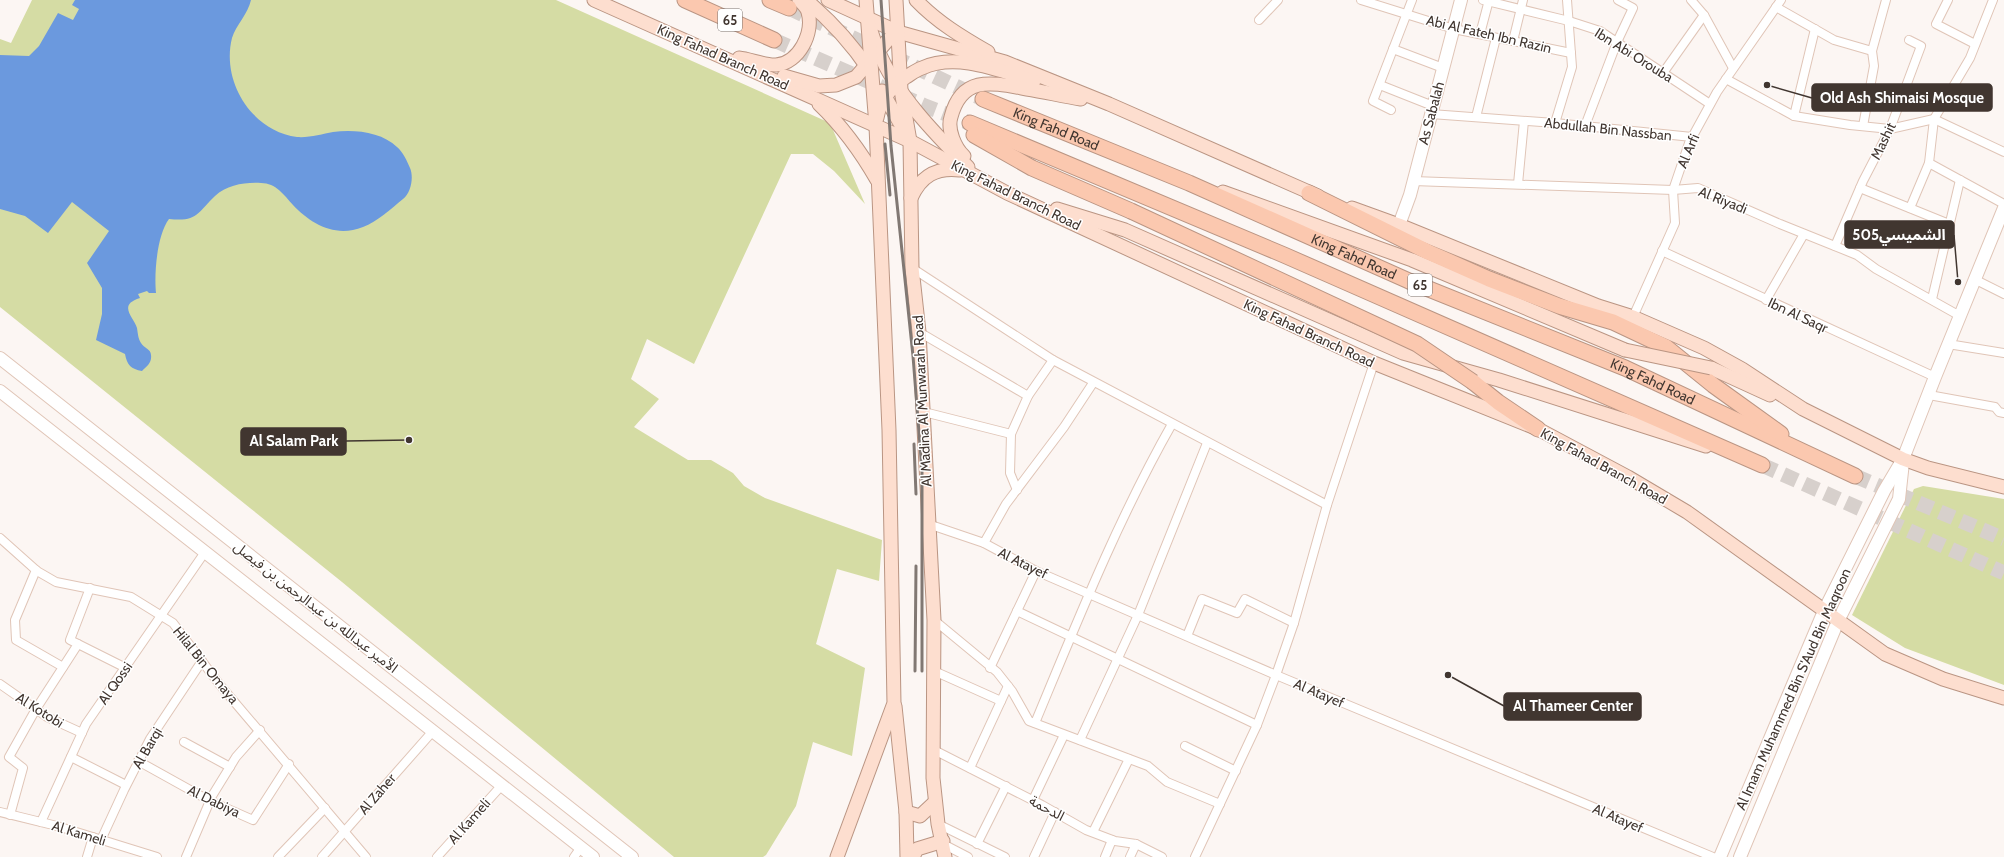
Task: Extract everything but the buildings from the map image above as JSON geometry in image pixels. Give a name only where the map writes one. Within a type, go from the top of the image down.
[{"type":"highway","name":"65","points":[[685,0],[774,40]]},
{"type":"highway","points":[[770,0],[794,4]]},
{"type":"highway","name":"King Fahd Road","points":[[983,99],[1189,182],[1409,281],[1624,368],[1855,476],[1780,434],[1713,385],[1666,347],[1613,322],[1559,306],[1489,279],[1428,252],[1309,193]]},
{"type":"highway","name":"King Fahd Road","points":[[1538,429],[1498,402],[1473,382],[1416,344],[1131,211],[1032,168],[972,129],[1284,255],[1762,465]]},
{"type":"main road","name":"King Fahad Branch Road","points":[[594,0],[910,140],[1007,193],[1374,363],[1538,429],[1628,477],[1686,512],[1886,654],[1943,679],[2004,698]]},
{"type":"main road","points":[[806,0],[829,19],[851,45],[871,63],[900,84],[930,128],[971,171],[1007,193],[1125,230],[1403,353],[1499,380],[1762,465]]},
{"type":"main road","points":[[828,0],[898,32],[1005,62],[1109,104],[1309,193],[1399,225],[1591,303],[1634,317],[1704,348],[1736,365],[1803,409]]},
{"type":"main road","points":[[866,0],[876,126],[889,430],[894,703],[906,812],[907,857]]},
{"type":"main road","name":"Al Madina Al Munwarah Road","points":[[896,0],[900,84],[910,140],[912,268],[920,332],[928,524],[934,620],[933,778],[938,824],[944,847]]},
{"type":"main road","points":[[916,0],[927,12],[953,32],[1005,62]]},
{"type":"main road","name":"As Sabalah","points":[[1399,225],[1413,181],[1461,0]]},
{"type":"main road","points":[[716,53],[776,65],[791,60],[806,42],[809,26],[808,11],[794,4]]},
{"type":"main road","points":[[716,53],[819,86],[836,85],[856,77],[871,63],[898,32]]},
{"type":"main road","points":[[876,126],[878,111],[885,97],[900,84],[922,68],[953,61],[995,70],[1109,104]]},
{"type":"main road","points":[[871,63],[885,97],[910,140]]},
{"type":"main road","points":[[1007,193],[959,151],[952,134],[950,119],[954,105],[963,93],[975,86],[990,82],[1109,104]]},
{"type":"main road","points":[[812,97],[850,138],[865,159],[878,184]]},
{"type":"main road","points":[[911,198],[915,189],[928,175],[946,169],[965,170]]},
{"type":"main road","points":[[1189,182],[1230,194],[1412,260],[1625,350],[1710,368],[1803,409],[1904,459],[1928,468],[2004,487]]},
{"type":"main road","name":"Al Imam Muhammed Bin S'Aud Bin Maqroon","points":[[1720,857],[1824,611],[1884,491],[1904,459],[1948,344],[2004,208]]},
{"type":"main road","name":"الأمير عبدالله بن عبدالرحمن بن فيصل","points":[[0,358],[632,857]]},
{"type":"main road","name":"الأمير عبدالله بن عبدالرحمن بن فيصل","points":[[0,391],[502,785],[578,852],[593,857]]},
{"type":"main road","name":"Al Imam Muhammed Bin S'Aud Bin Maqroon","points":[[1740,857],[1838,621],[1899,499],[1904,459]]},
{"type":"main road","points":[[837,857],[894,703]]},
{"type":"main road","points":[[906,812],[920,816],[935,802]]},
{"type":"main road","points":[[913,857],[917,849],[944,847]]},
{"type":"street","points":[[1259,20],[1278,0]]},
{"type":"street","name":"Abi Al Fateh Ibn Razin","points":[[1362,0],[1454,29],[1571,53]]},
{"type":"street","points":[[1391,110],[1373,101],[1412,0]]},
{"type":"street","points":[[1480,34],[1486,0]]},
{"type":"street","name":"Ibn Abi Orouba","points":[[1486,0],[1569,21],[1600,31],[1710,104]]},
{"type":"street","points":[[1513,41],[1523,0]]},
{"type":"street","points":[[1555,123],[1572,67],[1567,0]]},
{"type":"street","points":[[1584,126],[1617,42],[1633,8],[1618,0]]},
{"type":"street","points":[[1691,0],[1704,15],[1733,68]]},
{"type":"street","points":[[1863,126],[1874,66],[1872,51],[1886,0]]},
{"type":"street","points":[[1948,0],[1936,24],[1976,44]]},
{"type":"street","points":[[1910,208],[1929,164],[1934,119],[1970,58],[1993,0]]},
{"type":"street","points":[[1778,4],[1814,29],[1834,40],[1872,51]]},
{"type":"street","name":"Al Arfi","points":[[1634,317],[1675,223],[1673,190],[1692,137],[1710,104],[1733,68],[1778,4]]},
{"type":"street","points":[[1663,73],[1704,15]]},
{"type":"street","points":[[1794,116],[1814,29]]},
{"type":"street","points":[[1476,117],[1496,38]]},
{"type":"street","name":"Mashit","points":[[1835,246],[1860,188],[1890,129],[1921,46],[1909,40]]},
{"type":"street","points":[[1393,49],[1443,68]]},
{"type":"street","points":[[1726,79],[1794,116],[1890,129],[1934,119],[2004,152]]},
{"type":"street","name":"Abdullah Bin Nassban","points":[[1380,85],[1432,110],[1476,117],[1555,123],[1692,137]]},
{"type":"street","name":"Abdullah Bin Nassban","points":[[1518,184],[1524,121]]},
{"type":"street","points":[[1929,164],[2004,204]]},
{"type":"street","points":[[1932,299],[1960,180]]},
{"type":"street","name":"Al Riyadi","points":[[1413,181],[1673,190],[1698,188],[1804,234],[1857,255],[1876,268],[1960,316]]},
{"type":"street","points":[[1860,188],[1949,224]]},
{"type":"street","points":[[1766,300],[1804,234]]},
{"type":"street","name":"Ibn Al Saqr","points":[[1662,251],[1935,377]]},
{"type":"street","points":[[912,268],[1053,360],[1093,383],[1327,505]]},
{"type":"street","points":[[1974,279],[2004,294]]},
{"type":"street","points":[[920,332],[1028,396]]},
{"type":"street","points":[[1948,344],[2004,353]]},
{"type":"street","points":[[1017,490],[1010,473],[1011,434],[1028,396],[1053,360]]},
{"type":"street","points":[[1195,857],[1257,725],[1276,675],[1294,622],[1327,505],[1374,363]]},
{"type":"street","points":[[984,543],[1006,504],[1064,427],[1093,383]]},
{"type":"street","points":[[1929,395],[1995,407],[1999,412],[2004,413]]},
{"type":"street","points":[[924,412],[1011,434]]},
{"type":"street","points":[[1035,723],[1089,593],[1143,475],[1172,424]]},
{"type":"street","points":[[1080,740],[1138,615],[1207,443]]},
{"type":"street","name":"Al Atayef","points":[[928,524],[984,543],[1036,571],[1276,675],[1713,857]]},
{"type":"street","name":"Hilal Bin Omaya","points":[[0,538],[36,570],[56,582],[131,597],[173,623],[202,661],[366,857]]},
{"type":"street","name":"Al Qossi","points":[[41,822],[86,724],[205,552]]},
{"type":"street","points":[[36,570],[16,620],[16,640],[63,667]]},
{"type":"street","points":[[990,668],[1036,571]]},
{"type":"street","points":[[90,588],[70,640],[126,668]]},
{"type":"street","points":[[1187,636],[1202,599],[1237,614],[1245,599],[1294,622]]},
{"type":"street","points":[[1017,611],[1257,725]]},
{"type":"street","points":[[934,620],[990,668],[997,672],[1008,686],[1029,721],[1148,766],[1167,782],[1220,804]]},
{"type":"street","points":[[10,815],[23,768],[9,757],[36,710],[78,644]]},
{"type":"street","name":"Al Barqi","points":[[87,857],[150,739],[202,661]]},
{"type":"street","points":[[934,671],[1001,701]]},
{"type":"street","name":"Al Kotobi","points":[[1,686],[47,717],[82,733]]},
{"type":"street","points":[[970,768],[1008,686]]},
{"type":"street","points":[[186,857],[210,801],[236,757],[260,730]]},
{"type":"street","name":"Al Zaher","points":[[322,857],[433,731]]},
{"type":"street","points":[[1033,800],[1064,735]]},
{"type":"street","points":[[184,742],[230,767]]},
{"type":"street","points":[[1184,746],[1236,771]]},
{"type":"street","name":"الدحمة","points":[[934,750],[1093,832],[1112,840],[1136,844],[1162,857]]},
{"type":"street","points":[[71,757],[126,785]]},
{"type":"street","points":[[1093,832],[1129,759]]},
{"type":"street","name":"Al Dabiya","points":[[138,762],[210,801],[253,820],[289,764]]},
{"type":"street","name":"Al Kameli","points":[[437,857],[502,785]]},
{"type":"street","points":[[977,844],[1006,786]]},
{"type":"street","points":[[278,857],[326,808]]},
{"type":"street","name":"Al Kameli","points":[[0,812],[97,838],[135,854],[157,857]]},
{"type":"street","points":[[1034,857],[1056,812]]},
{"type":"street","points":[[938,824],[1005,857]]},
{"type":"street","points":[[1105,857],[1112,840]]},
{"type":"street","points":[[1130,857],[1136,844]]},
{"type":"street","points":[[944,847],[968,857]]},
{"type":"green space","points":[[32,0],[556,0],[830,123],[865,204],[834,171],[813,154],[791,154],[694,364],[647,339],[631,379],[659,399],[634,427],[688,460],[711,460],[733,473],[744,486],[765,498],[882,540],[879,581],[837,569],[816,644],[865,668],[852,756],[813,742],[796,806],[766,855],[763,857],[674,857],[342,582],[0,307],[0,39],[11,43]]},
{"type":"green space","points":[[1923,486],[2004,499],[2004,685],[1905,648],[1852,615],[1914,489]]},
{"type":"water","points":[[75,0],[251,0],[232,38],[230,55],[231,71],[236,87],[244,102],[254,115],[266,125],[281,133],[297,137],[315,136],[341,131],[359,131],[384,138],[399,149],[409,165],[412,180],[408,193],[403,199],[379,218],[368,225],[353,230],[333,230],[316,223],[300,212],[275,187],[261,183],[243,184],[225,189],[215,196],[192,218],[179,220],[169,219],[162,234],[157,254],[156,293],[149,293],[147,291],[138,294],[140,298],[129,304],[128,308],[137,328],[138,336],[142,345],[151,353],[150,362],[142,371],[132,368],[128,364],[125,354],[96,340],[102,314],[102,288],[87,263],[109,231],[72,202],[48,233],[25,216],[0,209],[0,55],[29,56],[39,46],[58,13],[73,20],[79,9],[72,5]]},
{"type":"tunnel","points":[[789,8],[983,99]]},
{"type":"tunnel","points":[[774,40],[925,106],[970,123]]},
{"type":"tunnel","points":[[1762,465],[2004,573]]},
{"type":"tunnel","points":[[1855,476],[2004,539]]},
{"type":"railway","points":[[881,0],[891,146],[913,356],[922,471],[922,671]]},
{"type":"railway","points":[[885,144],[890,195]]},
{"type":"railway","points":[[914,444],[916,494]]},
{"type":"railway","points":[[915,671],[916,566]]},
{"type":"place","name":"Old Ash Shimaisi Mosque","points":[[1767,85]]},
{"type":"place","name":"الشميسي505","points":[[1958,282]]},
{"type":"place","name":"Al Salam Park","points":[[409,440]]},
{"type":"place","name":"Al Thameer Center","points":[[1448,675]]}]
